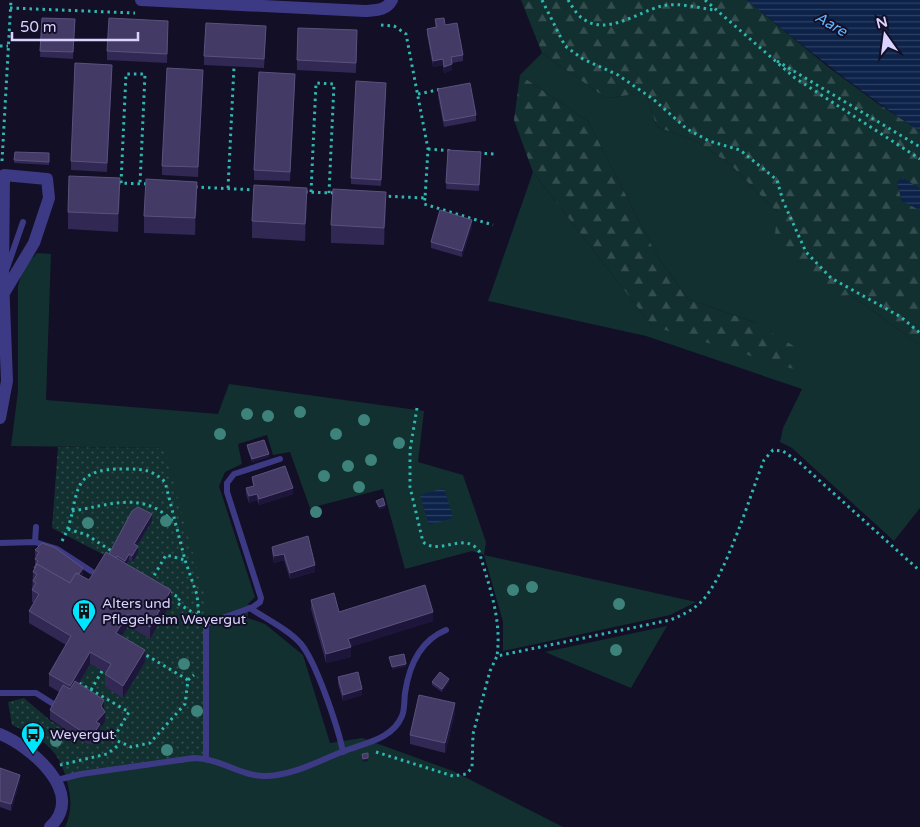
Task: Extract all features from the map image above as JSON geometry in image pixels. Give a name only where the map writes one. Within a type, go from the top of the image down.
[{"type":"street","points":[[141,0],[365,11],[381,10],[388,6],[392,0]]},
{"type":"street","points":[[0,418],[7,381],[3,279],[4,175],[47,179],[49,198],[34,243],[4,293]]},
{"type":"street","points":[[0,734],[15,741],[53,775],[61,793],[58,817],[50,827]]},
{"type":"lane","points":[[3,279],[23,222]]},
{"type":"lane","points":[[206,759],[206,624],[250,608],[260,602],[260,594],[227,492],[227,483],[234,474],[280,459]]},
{"type":"lane","points":[[34,542],[36,527]]},
{"type":"lane","points":[[0,543],[34,542],[57,548],[92,571]]},
{"type":"lane","points":[[250,608],[295,638],[305,650],[338,728],[343,752]]},
{"type":"lane","points":[[53,775],[81,774],[187,758],[206,759],[250,774],[267,776],[313,765],[343,752],[369,744],[389,732],[402,716],[408,676],[415,656],[434,635],[446,630]]},
{"type":"lane","points":[[0,693],[36,693],[55,705]]},
{"type":"path","points":[[4,175],[2,166],[11,0]]},
{"type":"path","points":[[542,0],[566,46],[571,50],[583,59],[618,75],[653,99],[687,129],[709,141],[740,150],[777,180],[782,201],[806,252],[831,278],[901,317],[920,334]]},
{"type":"path","points":[[568,0],[582,18],[599,25],[613,24],[662,6],[677,5],[715,10]]},
{"type":"path","points":[[705,0],[795,78],[920,160]]},
{"type":"path","points":[[10,8],[138,14]]},
{"type":"path","points":[[374,25],[394,26],[406,34],[428,149],[424,204],[493,225]]},
{"type":"path","points":[[0,46],[8,46]]},
{"type":"path","points":[[772,58],[920,147]]},
{"type":"path","points":[[228,188],[234,66]]},
{"type":"path","points":[[121,183],[126,74],[145,74],[140,184]]},
{"type":"path","points":[[311,192],[316,83],[334,84],[329,193]]},
{"type":"path","points":[[418,94],[444,88]]},
{"type":"path","points":[[428,149],[457,151]]},
{"type":"path","points":[[476,152],[495,154]]},
{"type":"path","points":[[112,182],[150,184]]},
{"type":"path","points":[[189,186],[265,190]]},
{"type":"path","points":[[302,192],[339,193]]},
{"type":"path","points":[[377,195],[425,198]]},
{"type":"path","points":[[359,747],[453,776],[466,774],[472,768],[473,734],[490,671],[497,656],[500,636],[498,621],[479,550],[474,544],[467,542],[434,548],[423,542],[410,487],[410,450],[416,408]]},
{"type":"path","points":[[497,656],[670,620],[685,614],[700,603],[718,576],[764,460],[773,450],[783,451],[800,463],[920,571]]},
{"type":"path","points":[[57,548],[68,529],[75,493],[80,483],[92,474],[103,470],[146,470],[157,475],[165,482],[184,560],[197,595],[199,625]]},
{"type":"path","points":[[72,511],[118,501],[132,502],[167,515],[177,527]]},
{"type":"path","points":[[68,529],[87,535],[113,552]]},
{"type":"path","points":[[147,588],[166,556],[184,560]]},
{"type":"path","points":[[151,581],[158,585]]},
{"type":"path","points":[[166,590],[180,598],[177,603],[199,616]]},
{"type":"path","points":[[137,650],[188,680]]},
{"type":"path","points":[[91,690],[102,671]]},
{"type":"path","points":[[100,734],[131,747],[150,742],[185,704],[188,680],[196,674]]},
{"type":"path","points":[[79,683],[129,712],[113,740]]},
{"type":"path","points":[[53,775],[64,762],[107,754],[120,744]]},
{"type":"green space","points":[[521,0],[747,0],[827,66],[877,103],[920,131],[920,189],[903,178],[897,182],[902,201],[920,210],[920,345],[851,295],[832,296],[774,246],[777,212],[730,164],[694,140],[657,127],[646,93],[606,98],[542,53]]},
{"type":"green space","points":[[542,53],[606,98],[646,93],[657,127],[694,140],[730,164],[777,212],[851,295],[920,345],[920,508],[894,541],[792,448],[780,442],[783,428],[802,389],[646,336],[488,301],[533,172],[652,326],[756,323],[688,299],[656,254],[588,121],[520,75]]},
{"type":"green space","points":[[520,75],[588,121],[656,254],[688,299],[756,323],[797,348],[800,371],[652,326],[533,172],[514,120]]},
{"type":"green space","points":[[37,253],[51,254],[46,400],[218,414],[229,384],[424,411],[418,462],[463,475],[486,542],[484,555],[472,551],[405,569],[383,489],[310,508],[290,452],[273,455],[267,435],[238,444],[242,464],[225,472],[219,486],[255,597],[248,604],[248,618],[265,624],[303,655],[330,743],[362,738],[453,771],[563,827],[65,827],[68,821],[70,802],[66,778],[187,758],[164,448],[11,446],[18,391],[18,286],[23,268]]},
{"type":"green space","points":[[58,447],[164,448],[205,597],[204,760],[66,778],[63,767],[53,751],[39,739],[12,725],[8,702],[24,698],[51,721],[81,738],[80,740],[87,744],[93,744],[99,734],[100,725],[102,726],[105,721],[104,709],[75,691],[90,664],[111,676],[105,687],[124,697],[116,645],[128,626],[150,639],[114,569],[129,560],[132,562],[138,553],[110,558],[52,528]]},
{"type":"green space","points":[[484,555],[696,602],[670,615],[503,651],[503,622]]},
{"type":"green space","points":[[667,626],[631,688],[545,652]]},
{"type":"water","name":"Aare","points":[[747,0],[920,0],[920,131],[853,85]]},
{"type":"water","points":[[903,178],[920,189],[920,210],[902,201],[897,182]]},
{"type":"water","points":[[444,488],[453,518],[429,525],[420,495]]},
{"type":"building","points":[[42,18],[75,19],[73,52],[40,51]]},
{"type":"building","points":[[109,18],[168,21],[167,54],[107,51]]},
{"type":"building","points":[[444,18],[445,25],[457,23],[463,55],[451,57],[452,64],[444,67],[443,59],[433,61],[427,29],[437,27],[435,19]]},
{"type":"building","points":[[206,23],[266,26],[264,59],[204,56]]},
{"type":"building","points":[[298,28],[357,30],[356,63],[297,60]]},
{"type":"building","points":[[75,63],[112,65],[107,163],[71,161]]},
{"type":"building","points":[[167,68],[203,70],[198,167],[162,166]]},
{"type":"building","points":[[259,72],[295,74],[290,172],[254,170]]},
{"type":"building","points":[[356,81],[386,83],[381,180],[351,178]]},
{"type":"building","points":[[470,83],[476,115],[444,121],[438,89]]},
{"type":"building","points":[[448,150],[481,152],[479,185],[446,183]]},
{"type":"building","points":[[15,152],[49,153],[49,162],[14,160]]},
{"type":"building","points":[[69,176],[120,178],[118,214],[68,212]]},
{"type":"building","points":[[146,179],[197,182],[195,218],[144,216]]},
{"type":"building","points":[[254,185],[307,188],[305,224],[252,221]]},
{"type":"building","points":[[333,189],[386,192],[384,228],[331,225]]},
{"type":"building","points":[[440,210],[472,220],[462,251],[431,242]]},
{"type":"building","points":[[264,440],[269,454],[252,459],[247,445]]},
{"type":"building","points":[[285,466],[293,488],[259,499],[257,494],[249,496],[246,488],[254,486],[252,477]]},
{"type":"building","points":[[383,498],[385,505],[379,507],[376,501]]},
{"type":"building","name":"Alters und Pflegeheim Weyergut","points":[[138,507],[152,514],[134,544],[138,546],[132,556],[129,554],[125,561],[117,556],[116,558],[109,554],[132,511]]},
{"type":"building","points":[[308,536],[315,565],[290,573],[284,554],[274,556],[272,547]]},
{"type":"building","points":[[42,543],[54,547],[83,568],[79,574],[76,573],[70,583],[37,564],[34,568],[38,561],[35,559],[39,552],[35,550]]},
{"type":"building","name":"Alters und Pflegeheim Weyergut","points":[[106,552],[171,590],[150,627],[128,614],[116,633],[145,650],[123,686],[105,674],[111,664],[90,652],[70,686],[49,674],[71,636],[29,611],[39,594],[32,590],[36,583],[33,581],[37,574],[33,572],[37,564],[70,583],[76,573],[89,580]]},
{"type":"building","points":[[425,585],[433,612],[348,639],[351,647],[326,654],[311,600],[334,593],[339,612]]},
{"type":"building","points":[[404,654],[406,664],[392,667],[389,657]]},
{"type":"building","points":[[358,672],[362,689],[343,695],[338,677]]},
{"type":"building","points":[[440,672],[449,679],[442,689],[432,682]]},
{"type":"building","points":[[75,681],[104,700],[101,706],[105,712],[96,722],[100,724],[93,735],[87,735],[50,710],[63,685],[70,689]]},
{"type":"building","points":[[419,695],[455,703],[445,743],[410,735]]},
{"type":"building","points":[[368,753],[368,758],[363,759],[362,754]]},
{"type":"building","points":[[0,768],[20,775],[11,804],[0,801]]},
{"type":"place","name":"Alters und Pflegeheim Weyergut","points":[[84,632]]},
{"type":"place","name":"Weyergut","points":[[33,755]]}]
